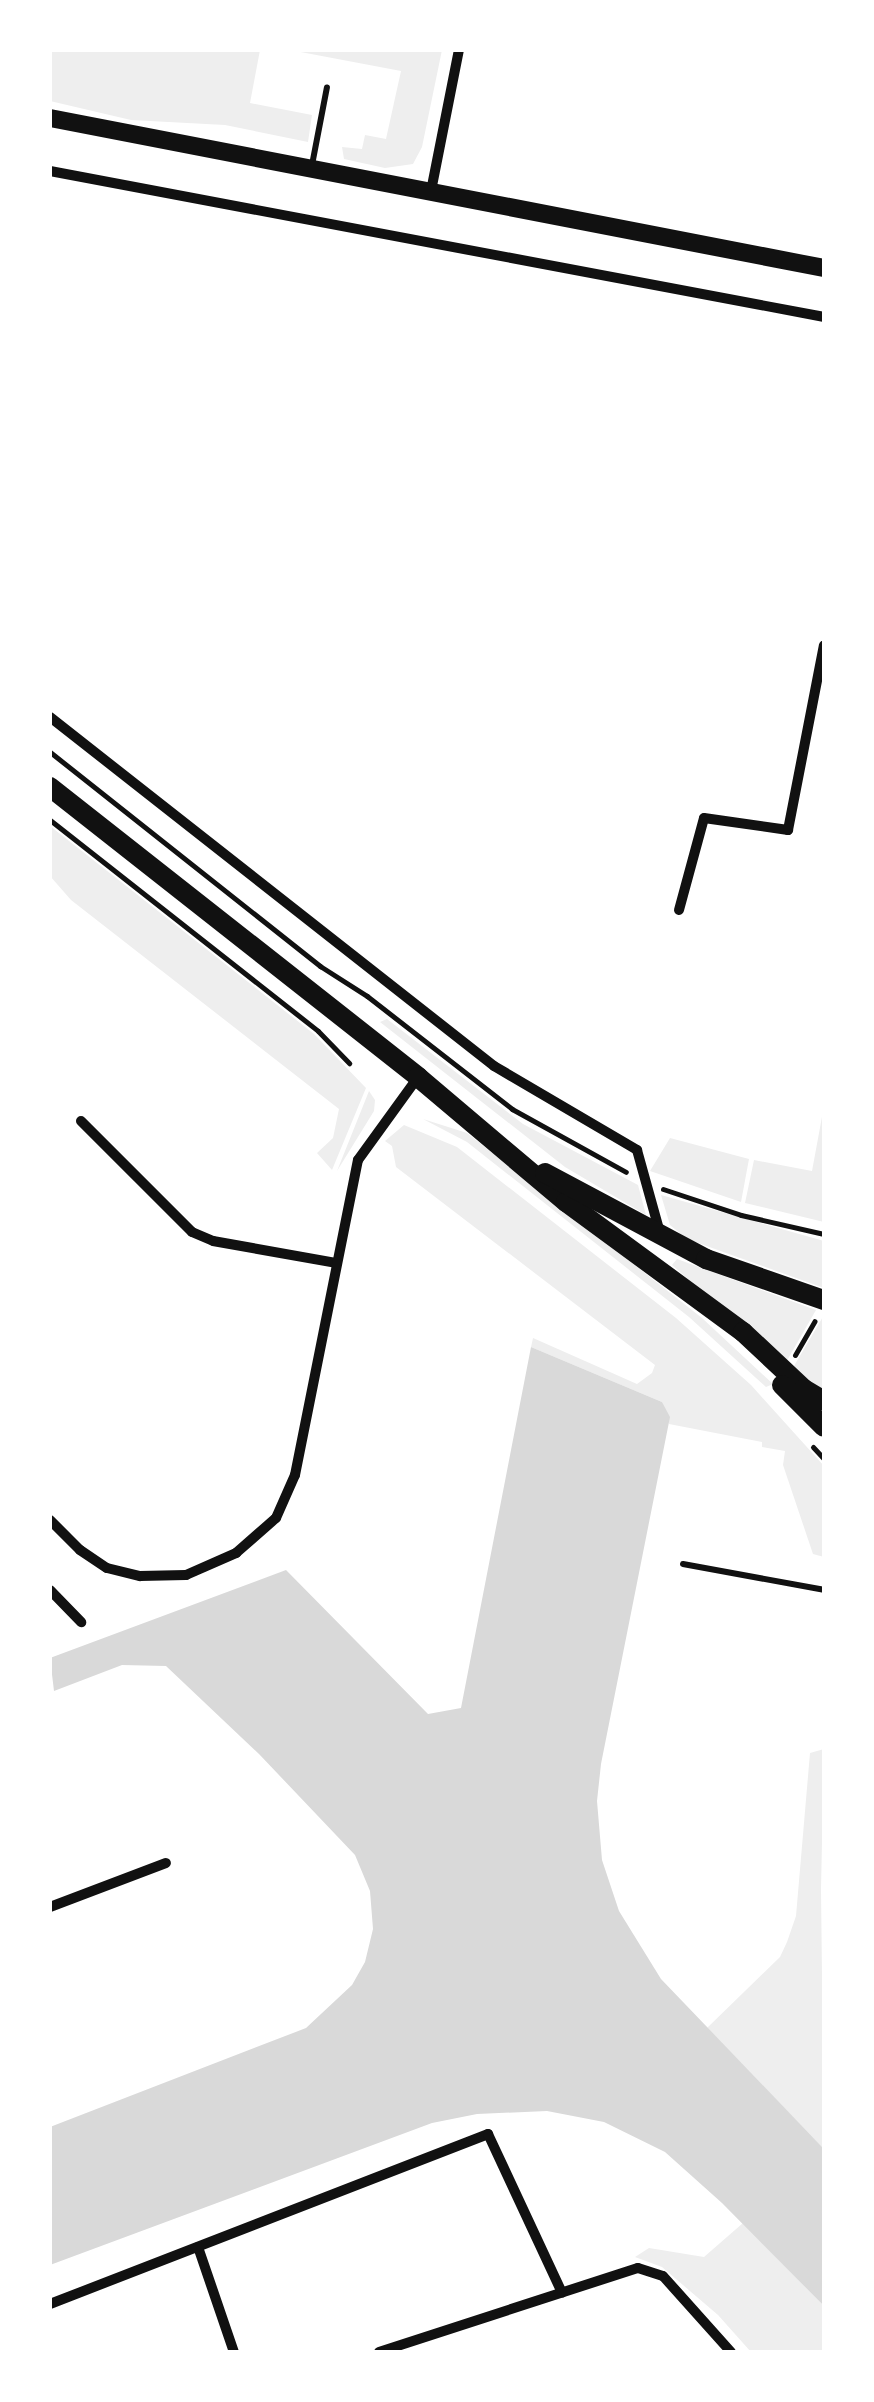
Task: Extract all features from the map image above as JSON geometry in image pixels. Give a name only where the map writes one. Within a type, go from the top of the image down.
[{"type":"main road","points":[[50,787],[525,1163],[566,1202],[824,1401]]},
{"type":"main road","points":[[525,1163],[740,1273],[824,1300]]},
{"type":"main road","points":[[712,1312],[735,1341],[824,1427]]},
{"type":"street","points":[[431,191],[459,50]]},
{"type":"street","points":[[50,118],[824,268]]},
{"type":"street","points":[[50,171],[824,317]]},
{"type":"street","points":[[679,910],[704,818],[788,830],[824,645]]},
{"type":"street","points":[[50,717],[494,1066],[638,1150],[660,1234]]},
{"type":"street","points":[[50,1520],[80,1550],[107,1568],[140,1576],[186,1575],[236,1554],[276,1518],[296,1474],[358,1160],[418,1077]]},
{"type":"street","points":[[81,1121],[192,1232],[212,1241],[337,1263]]},
{"type":"street","points":[[50,1590],[81,1622]]},
{"type":"street","points":[[50,1907],[166,1863]]},
{"type":"street","points":[[50,2304],[488,2134],[562,2293]]},
{"type":"street","points":[[198,2247],[234,2352]]},
{"type":"street","points":[[379,2352],[638,2268],[663,2276],[732,2352]]},
{"type":"lane","points":[[312,168],[327,87]]},
{"type":"lane","points":[[682,1564],[824,1590]]},
{"type":"path","points":[[50,820],[318,1032],[349,1063]]},
{"type":"shaded area","points":[[50,50],[260,50],[250,103],[312,115],[308,142],[225,125],[131,120],[50,101]]},
{"type":"shaded area","points":[[290,50],[442,50],[422,147],[413,164],[385,168],[344,159],[342,147],[362,149],[365,135],[386,139],[401,71]]},
{"type":"shaded area","points":[[50,826],[314,1034],[366,1088],[332,1170],[317,1153],[333,1138],[339,1109],[71,900],[50,876]]},
{"type":"shaded area","points":[[387,1019],[523,1124],[638,1185],[646,1215],[565,1167],[380,1022]]},
{"type":"shaded area","points":[[369,1091],[375,1100],[374,1111],[337,1171]]},
{"type":"shaded area","points":[[824,1106],[824,1222],[745,1203],[754,1160],[812,1171]]},
{"type":"shaded area","points":[[423,1119],[467,1133],[702,1318],[773,1384],[766,1387],[689,1317],[467,1142]]},
{"type":"shaded area","points":[[404,1125],[457,1147],[676,1318],[751,1385],[824,1466],[824,1557],[813,1554],[783,1465],[785,1451],[762,1447],[762,1442],[669,1424],[662,1402],[531,1347],[533,1338],[637,1384],[652,1373],[655,1365],[396,1167],[392,1146],[385,1141]]},
{"type":"shaded area","points":[[670,1138],[749,1159],[741,1202],[650,1171]]},
{"type":"shaded area","points":[[661,1195],[824,1241],[824,1288],[687,1239],[670,1225]]},
{"type":"shaded area","points":[[677,1259],[816,1310],[785,1364],[672,1265]]},
{"type":"shaded area","points":[[824,1315],[824,1393],[791,1371]]},
{"type":"shaded area","points":[[531,1347],[662,1402],[670,1417],[601,1764],[597,1801],[602,1860],[619,1911],[661,1979],[824,2149],[824,2306],[722,2203],[665,2152],[604,2122],[547,2111],[477,2114],[432,2123],[50,2265],[50,2127],[306,2028],[352,1985],[365,1962],[373,1929],[370,1891],[355,1855],[259,1754],[166,1666],[122,1665],[54,1691],[50,1658],[286,1570],[428,1714],[461,1708]]},
{"type":"shaded area","points":[[824,1749],[824,2149],[707,2028],[780,1957],[787,1942],[796,1916],[810,1753]]},
{"type":"shaded area","points":[[743,2223],[824,2306],[824,2352],[751,2352],[718,2315],[662,2267],[635,2257],[649,2248],[704,2257]]}]
